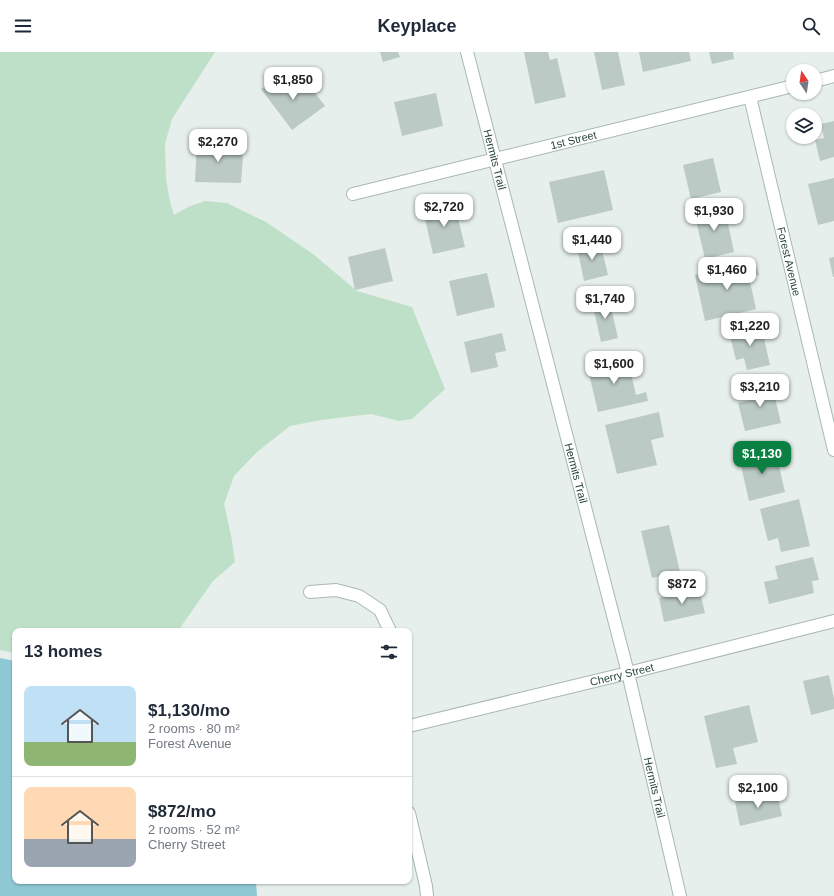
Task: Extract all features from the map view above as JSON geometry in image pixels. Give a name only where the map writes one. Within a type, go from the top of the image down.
[{"type":"street","name":"Hermits Trail","points":[[467,52],[628,673],[680,896]]},
{"type":"street","points":[[822,79],[834,76]]},
{"type":"street","name":"1st Street","points":[[353,194],[786,88]]},
{"type":"street","name":"Forest Avenue","points":[[750,97],[834,450]]},
{"type":"street","points":[[310,592],[336,590],[359,596],[380,610],[389,628]]},
{"type":"street","name":"Cherry Street","points":[[412,725],[834,621]]},
{"type":"street","points":[[412,826],[427,896]]},
{"type":"green space","points":[[0,52],[215,52],[172,119],[165,144],[166,178],[174,215],[188,207],[205,201],[227,203],[266,222],[313,254],[357,291],[412,307],[445,389],[412,419],[399,421],[371,414],[321,420],[290,426],[257,452],[234,476],[224,504],[235,562],[213,581],[180,628],[12,628],[12,652],[0,650]]},
{"type":"water","points":[[0,658],[12,660],[12,884],[256,884],[257,896],[0,896]]},
{"type":"building","points":[[380,52],[398,52],[400,57],[383,62]]},
{"type":"building","points":[[524,52],[548,52],[550,60],[557,58],[566,97],[535,104]]},
{"type":"building","points":[[594,52],[618,52],[625,85],[602,90]]},
{"type":"building","points":[[639,52],[689,52],[691,61],[643,72]]},
{"type":"building","points":[[709,52],[733,52],[734,59],[712,64]]},
{"type":"building","points":[[282,74],[295,91],[307,82],[325,106],[292,130],[261,89]]},
{"type":"building","points":[[436,93],[443,126],[402,136],[394,102]]},
{"type":"building","points":[[834,121],[834,157],[820,161],[816,144],[822,144],[822,138],[824,138],[822,124]]},
{"type":"building","points":[[197,140],[232,141],[231,155],[243,155],[241,183],[195,182]]},
{"type":"building","points":[[713,158],[721,192],[691,199],[683,165]]},
{"type":"building","points":[[604,170],[613,210],[558,223],[549,182]]},
{"type":"building","points":[[834,178],[834,221],[818,225],[808,184]]},
{"type":"building","points":[[454,202],[465,247],[433,254],[423,210]]},
{"type":"building","points":[[724,205],[734,252],[705,259],[694,212]]},
{"type":"building","points":[[600,242],[608,275],[584,281],[577,247]]},
{"type":"building","points":[[385,248],[393,281],[355,290],[348,257]]},
{"type":"building","points":[[834,257],[834,277],[833,277],[829,258]]},
{"type":"building","points":[[755,261],[759,275],[749,277],[756,309],[705,321],[695,275]]},
{"type":"building","points":[[487,273],[495,307],[457,316],[449,281]]},
{"type":"building","points":[[609,298],[618,338],[601,342],[592,302]]},
{"type":"building","points":[[761,325],[770,365],[747,370],[744,358],[736,360],[729,332]]},
{"type":"building","points":[[502,333],[506,351],[495,353],[498,367],[471,373],[464,342]]},
{"type":"building","points":[[627,356],[636,395],[646,392],[648,401],[598,412],[587,365]]},
{"type":"building","points":[[771,381],[781,423],[745,431],[738,403],[751,400],[748,387]]},
{"type":"building","points":[[659,412],[664,437],[651,440],[657,465],[617,474],[605,425]]},
{"type":"building","points":[[775,449],[785,492],[749,501],[739,457]]},
{"type":"building","points":[[799,499],[810,546],[781,552],[778,538],[768,541],[760,509]]},
{"type":"building","points":[[669,525],[680,572],[652,578],[641,531]]},
{"type":"building","points":[[813,557],[819,580],[812,581],[814,593],[769,604],[764,582],[778,579],[775,566]]},
{"type":"building","points":[[699,588],[705,613],[664,622],[659,598]]},
{"type":"building","points":[[829,675],[834,699],[834,709],[811,715],[803,681]]},
{"type":"building","points":[[749,705],[758,742],[733,748],[737,764],[716,768],[704,716]]},
{"type":"building","points":[[777,792],[782,816],[740,826],[735,802]]}]
